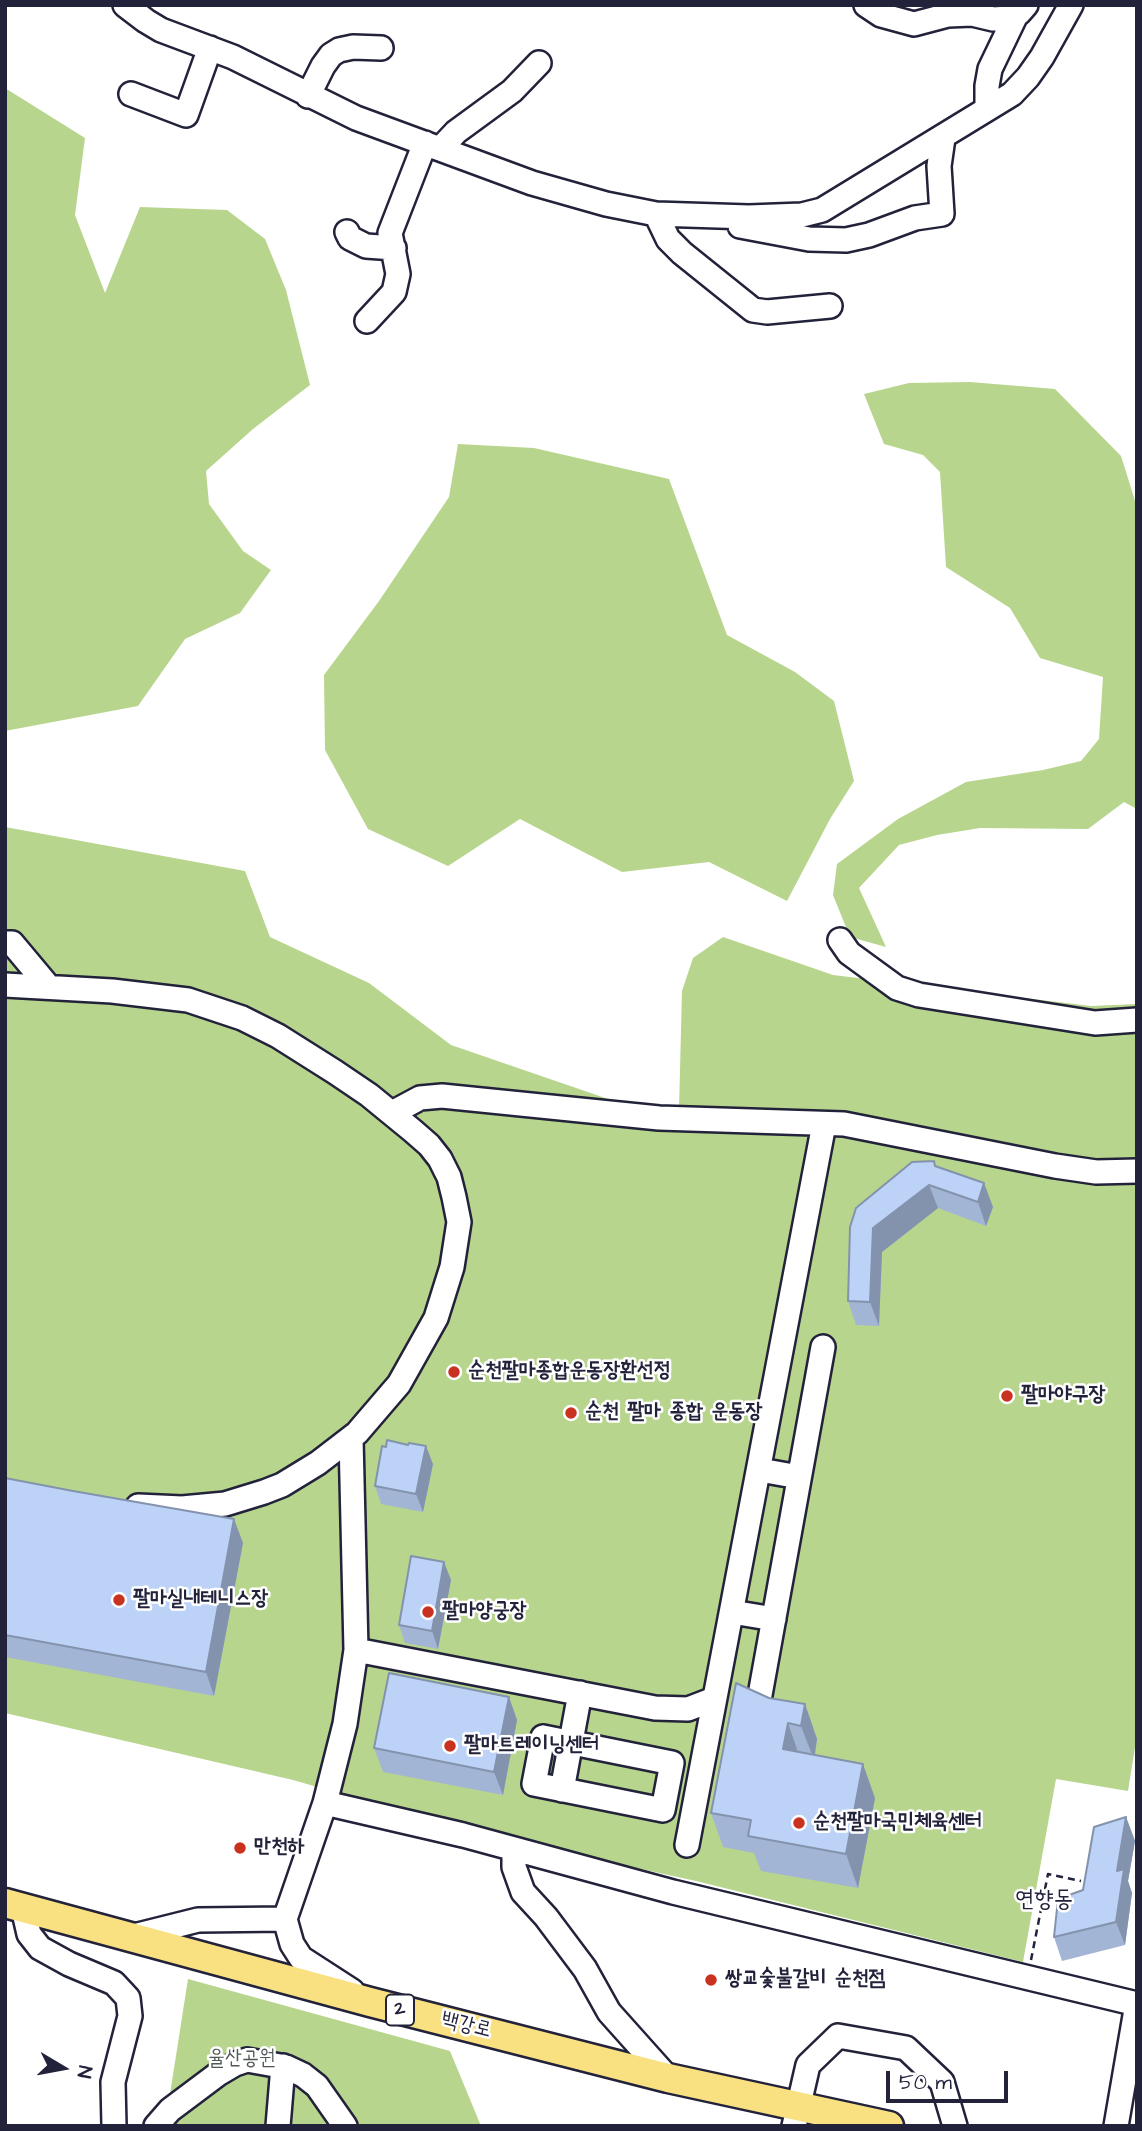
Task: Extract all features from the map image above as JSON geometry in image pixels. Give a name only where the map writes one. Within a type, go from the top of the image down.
[{"type":"main road","name":"백강로","points":[[14,1905],[370,2002],[668,2078],[796,2116],[889,2126]]},
{"type":"street","points":[[125,5],[161,30],[253,66],[356,118],[532,183],[606,204],[656,214],[726,217],[802,215],[822,211],[943,138],[1012,94],[1028,78],[1071,5]]},
{"type":"street","points":[[866,5],[881,15],[914,24],[948,15],[972,14],[993,19],[1009,18],[1021,10]]},
{"type":"street","points":[[987,109],[990,69],[1021,10]]},
{"type":"street","points":[[308,96],[331,55],[353,47],[381,48]]},
{"type":"street","points":[[131,94],[186,114],[210,48]]},
{"type":"street","points":[[367,321],[394,292],[398,274],[390,233],[433,146],[512,91],[539,64]]},
{"type":"street","points":[[726,217],[732,223],[756,230],[809,239],[846,240],[869,235],[915,218],[942,214],[939,166],[943,138]]},
{"type":"street","points":[[656,214],[668,239],[682,253],[753,310],[767,312],[830,306]]},
{"type":"street","points":[[347,232],[350,238],[366,246],[394,248]]},
{"type":"street","points":[[840,940],[849,953],[897,988],[919,995],[1095,1023],[1137,1020]]},
{"type":"street","points":[[5,943],[12,943],[48,986]]},
{"type":"street","points":[[5,985],[48,986],[188,1000],[217,1008],[278,1036],[392,1113],[429,1145],[449,1177],[459,1222],[452,1267],[436,1318],[399,1384],[351,1438],[282,1485],[225,1504],[182,1508],[116,1505]]},
{"type":"street","points":[[392,1113],[420,1098],[442,1096],[659,1118],[824,1124],[868,1128],[1055,1166],[1096,1172],[1137,1171]]},
{"type":"street","points":[[687,1845],[824,1124]]},
{"type":"street","points":[[758,1706],[822,1347]]},
{"type":"street","points":[[351,1438],[356,1650],[345,1724],[325,1803],[285,1919],[292,1944],[301,1958],[370,2002]]},
{"type":"street","points":[[760,1470],[799,1477]]},
{"type":"street","points":[[733,1612],[774,1619]]},
{"type":"street","points":[[356,1650],[676,1710],[688,1709],[714,1699]]},
{"type":"street","points":[[571,1743],[672,1763],[663,1810],[562,1790],[580,1693]]},
{"type":"street","points":[[325,1803],[463,1835],[673,1892],[1137,2004],[1116,2126]]},
{"type":"street","points":[[514,1850],[514,1867],[523,1892],[585,1969],[610,2012],[668,2078]]},
{"type":"street","points":[[14,1905],[29,1934],[40,1948],[114,1983],[128,1998],[130,2016],[113,2081],[114,2126]]},
{"type":"street","points":[[130,1937],[198,1920],[285,1919]]},
{"type":"street","points":[[796,2116],[808,2065],[838,2036],[906,2048],[943,2082],[955,2126]]},
{"type":"street","points":[[156,2126],[170,2110],[235,2064],[253,2060],[283,2066],[303,2075],[317,2086],[345,2126]]},
{"type":"street","points":[[278,2126],[283,2066]]},
{"type":"path","points":[[1028,1977],[1048,1874],[1081,1881]]},
{"type":"green space","points":[[5,88],[85,138],[75,215],[105,293],[140,207],[227,210],[265,239],[286,290],[310,385],[253,429],[206,471],[209,504],[243,551],[271,570],[240,613],[185,639],[138,706],[5,731]]},
{"type":"green space","points":[[970,382],[1055,389],[1121,456],[1137,507],[1137,809],[1124,802],[1088,829],[980,828],[899,845],[859,888],[886,947],[850,937],[833,895],[837,864],[898,819],[966,782],[1081,761],[1099,739],[1103,677],[1040,658],[1010,608],[946,567],[940,472],[923,455],[884,444],[864,394],[909,383]]},
{"type":"green space","points":[[458,444],[534,448],[669,479],[727,635],[795,672],[834,701],[854,781],[830,819],[787,901],[709,862],[622,872],[520,819],[448,866],[368,829],[325,750],[324,675],[379,601],[449,497]]},
{"type":"green space","name":"순천 팔마 종합 운동장","points":[[5,827],[245,871],[270,937],[369,983],[451,1045],[646,1112],[679,1110],[682,991],[693,958],[723,937],[833,975],[1091,1006],[1137,1004],[1137,1735],[1128,1791],[1056,1779],[1023,1962],[696,1881],[480,1834],[293,1780],[5,1713]]},
{"type":"green space","name":"율산공원","points":[[188,1979],[450,2051],[481,2126],[165,2126]]},
{"type":"building","points":[[934,1161],[935,1166],[984,1183],[978,1202],[929,1185],[873,1228],[870,1302],[848,1301],[850,1227],[856,1208],[912,1162]]},
{"type":"building","points":[[387,1440],[426,1446],[416,1494],[375,1486],[382,1446],[386,1447]]},
{"type":"building","name":"팔마실내테니스장","points":[[5,1478],[234,1519],[206,1672],[5,1635]]},
{"type":"building","points":[[411,1556],[444,1562],[432,1631],[399,1625]]},
{"type":"building","name":"팔마트레이닝센터","points":[[389,1673],[509,1697],[494,1772],[374,1748]]},
{"type":"building","points":[[736,1683],[769,1698],[805,1704],[801,1726],[788,1723],[783,1749],[863,1764],[846,1854],[748,1836],[751,1820],[711,1813]]},
{"type":"building","points":[[1126,1817],[1117,1871],[1124,1869],[1116,1922],[1054,1937],[1058,1899],[1083,1890],[1094,1827]]},
{"type":"place","name":"순천팔마종합운동장환선정","points":[[454,1372]]},
{"type":"place","name":"팔마야구장","points":[[1007,1396]]},
{"type":"place","name":"순천 팔마 종합 운동장","points":[[571,1413]]},
{"type":"place","name":"팔마실내테니스장","points":[[119,1600]]},
{"type":"place","name":"팔마양궁장","points":[[428,1612]]},
{"type":"place","name":"팔마트레이닝센터","points":[[450,1746]]},
{"type":"place","name":"순천팔마국민체육센터","points":[[799,1823]]},
{"type":"place","name":"만천하","points":[[240,1848]]},
{"type":"place","name":"쌍교숯불갈비 순천점","points":[[711,1980]]},
{"type":"district","name":"연향동","points":[[1044,1901]]}]
